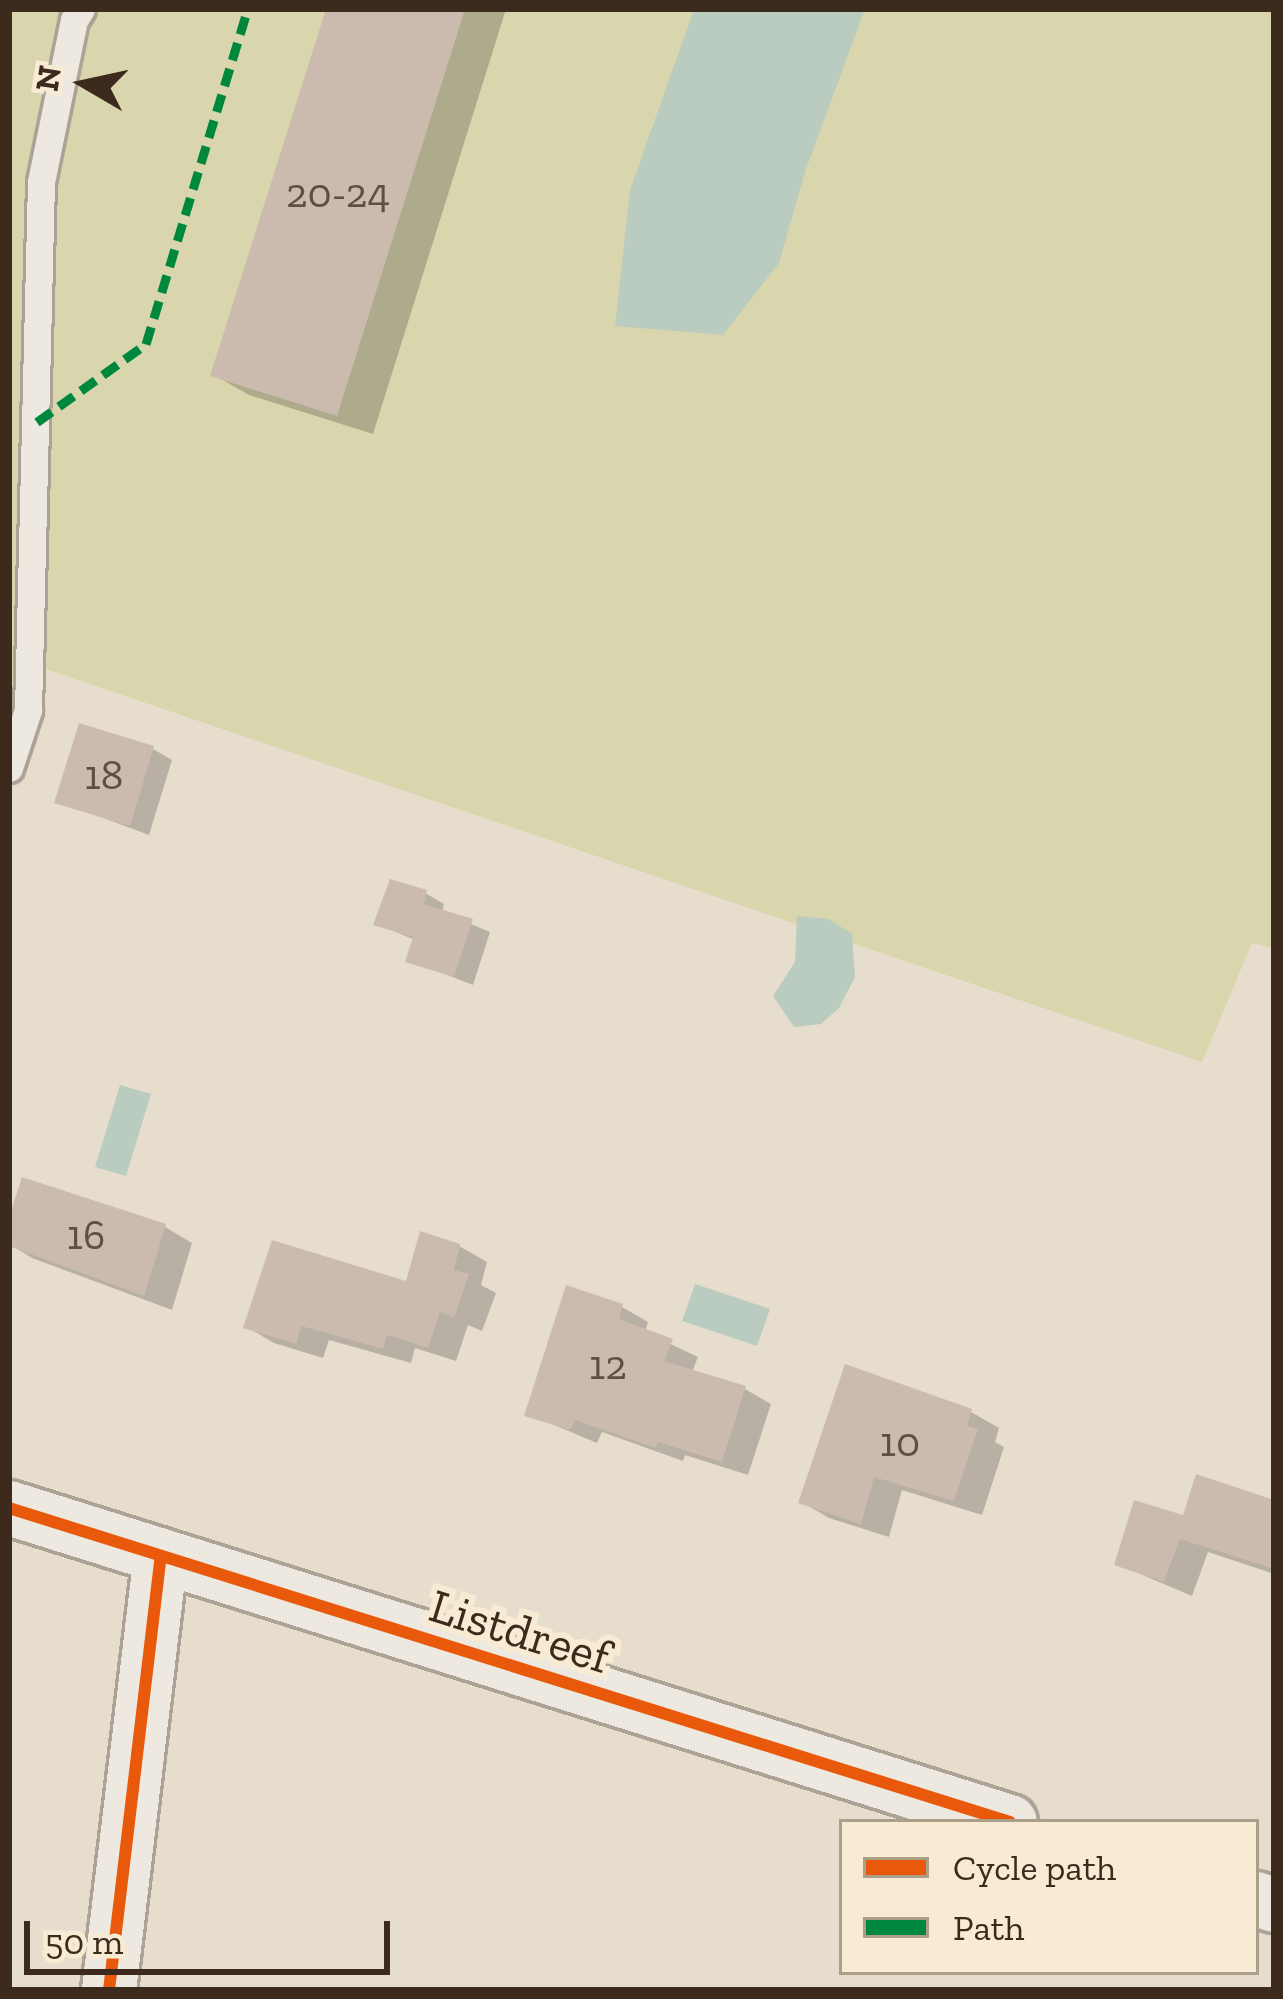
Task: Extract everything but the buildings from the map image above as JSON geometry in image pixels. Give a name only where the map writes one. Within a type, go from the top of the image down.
[{"type":"street","name":"Listdreef","points":[[9,1508],[1000,1819]]},
{"type":"street","points":[[109,1990],[161,1556]]},
{"type":"lane","points":[[9,768],[28,710],[41,182],[74,20],[81,9]]},
{"type":"shaded area","points":[[9,9],[1274,9],[1274,948],[1252,943],[1202,1062],[34,665],[9,729]]},
{"type":"shaded area","points":[[694,9],[865,9],[806,169],[779,263],[723,335],[615,326],[630,190]]},
{"type":"shaded area","points":[[797,916],[829,919],[852,934],[855,977],[839,1008],[821,1024],[794,1027],[773,996],[795,962]]},
{"type":"shaded area","points":[[120,1085],[151,1094],[126,1176],[95,1167]]},
{"type":"shaded area","points":[[695,1284],[770,1309],[757,1346],[682,1321]]},
{"type":"marked path","points":[[37,422],[146,344],[248,9]]},
{"type":"cycle path","points":[[9,1508],[1000,1819]]},
{"type":"cycle path","points":[[109,1990],[161,1556]]}]
